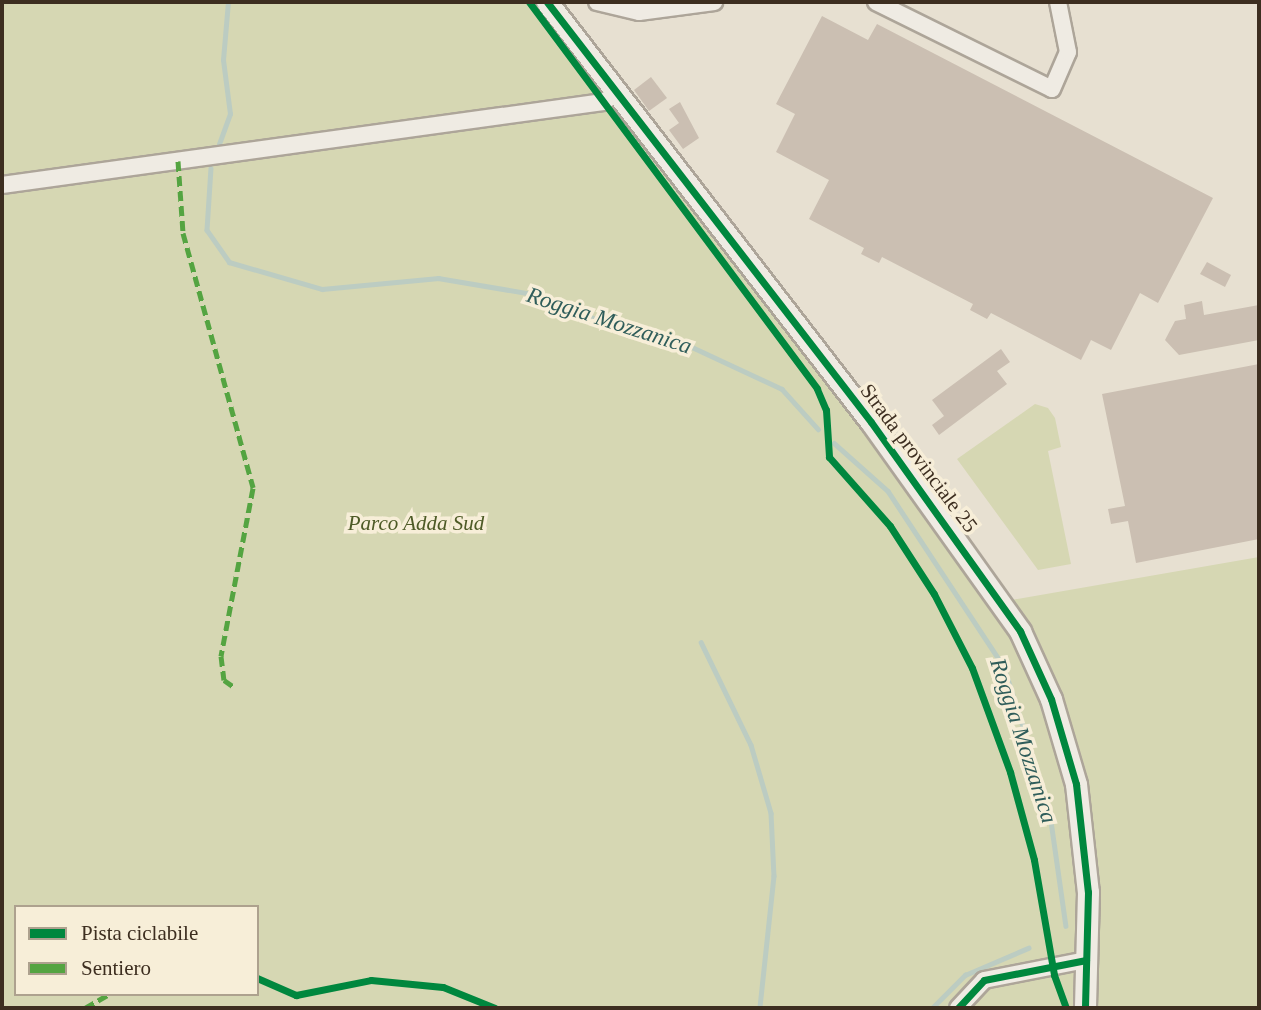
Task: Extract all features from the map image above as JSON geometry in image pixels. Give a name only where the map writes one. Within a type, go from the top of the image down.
[{"type":"street","name":"Strada provinciale 25","points":[[548,2],[616,94],[871,422],[994,588],[1026,642],[1051,699],[1076,785],[1088,892],[1085,1008]]},
{"type":"street","points":[[597,2],[639,12],[714,2]]},
{"type":"street","points":[[876,2],[1052,89],[1068,52],[1058,2]]},
{"type":"street","points":[[2,185],[603,102],[616,94]]},
{"type":"street","points":[[958,1008],[984,980],[1086,960]]},
{"type":"green space","name":"Parco Adda Sud","points":[[2,2],[541,2],[994,603],[1259,557],[1259,1008],[2,1008]]},
{"type":"green space","points":[[1035,404],[1048,408],[1055,418],[1061,447],[1048,451],[1071,564],[1038,570],[957,459]]},
{"type":"building","points":[[822,16],[868,40],[877,24],[1213,198],[1158,303],[1140,293],[1111,350],[1091,340],[1081,360],[991,313],[987,319],[970,310],[973,304],[882,257],[879,263],[861,254],[864,248],[809,219],[829,180],[776,152],[795,114],[776,104]]},
{"type":"building","points":[[651,77],[667,98],[649,111],[634,90]]},
{"type":"building","points":[[680,102],[699,138],[683,149],[669,130],[679,123],[669,109]]},
{"type":"building","points":[[1207,262],[1231,275],[1225,287],[1200,274]]},
{"type":"building","points":[[1202,301],[1204,315],[1259,305],[1259,340],[1179,355],[1165,340],[1175,321],[1186,319],[1184,305]]},
{"type":"building","points":[[1001,349],[1010,362],[997,371],[1007,384],[939,435],[932,425],[944,416],[932,400]]},
{"type":"building","points":[[1259,364],[1259,539],[1136,563],[1128,521],[1111,524],[1108,509],[1125,506],[1102,394]]},
{"type":"waterway","name":"Roggia Mozzanica","points":[[219,144],[230,114],[223,60],[228,2]]},
{"type":"waterway","name":"Roggia Mozzanica","points":[[211,168],[207,230],[229,262],[322,289],[438,278],[544,296],[620,330],[692,347],[782,389],[818,429]]},
{"type":"waterway","name":"Roggia Mozzanica","points":[[834,443],[888,491],[1004,667],[1049,807],[1066,926]]},
{"type":"waterway","points":[[701,642],[751,745],[771,813],[774,876],[760,1008]]},
{"type":"waterway","points":[[932,1008],[965,975],[1028,948]]},
{"type":"marked path","points":[[178,161],[183,233],[253,488],[221,656],[224,680],[234,687]]},
{"type":"marked path","points":[[85,1008],[106,996]]},
{"type":"cycle path","points":[[529,2],[817,389],[826,410],[829,457],[890,526],[934,594],[972,668],[1010,772],[1034,860],[1054,975],[1066,1008]]},
{"type":"cycle path","points":[[547,2],[871,422],[1020,631],[1051,699],[1076,784],[1088,892],[1085,1008]]},
{"type":"cycle path","points":[[958,1008],[984,980],[1086,960]]},
{"type":"cycle path","points":[[259,979],[296,995],[371,980],[443,987],[495,1008]]}]
